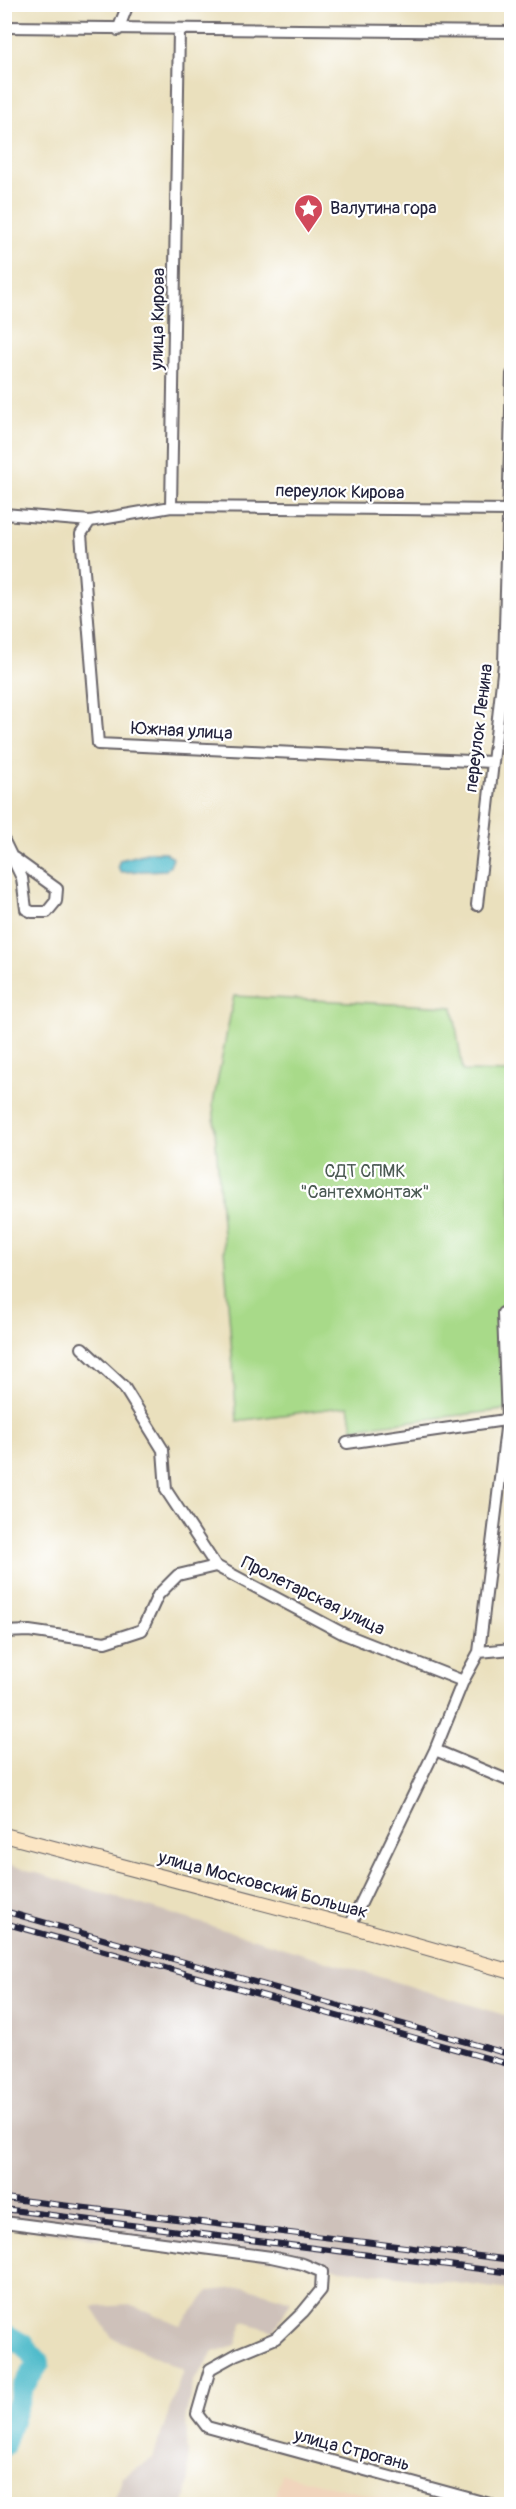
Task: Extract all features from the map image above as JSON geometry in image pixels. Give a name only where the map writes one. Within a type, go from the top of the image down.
[{"type":"street","points":[[118,30],[128,4]]},
{"type":"street","points":[[4,27],[118,30],[512,32]]},
{"type":"street","name":"улица Кирова","points":[[171,507],[179,30]]},
{"type":"street","name":"переулок Ленина","points":[[477,905],[504,664],[512,374]]},
{"type":"street","points":[[4,514],[90,521],[171,507]]},
{"type":"street","name":"переулок Кирова","points":[[171,507],[510,510]]},
{"type":"street","points":[[70,519],[81,534],[90,521]]},
{"type":"street","name":"Южная улица","points":[[81,534],[98,744],[492,762]]},
{"type":"street","points":[[4,841],[22,878],[26,909],[32,912],[46,912],[56,901],[57,889],[14,858]]},
{"type":"street","points":[[350,1926],[435,1750],[463,1681],[479,1652],[509,1420],[503,1313]]},
{"type":"street","name":"Пролетарская улица","points":[[82,1348],[124,1387],[163,1450],[166,1490],[216,1566],[344,1634],[463,1681]]},
{"type":"street","points":[[347,1443],[509,1420]]},
{"type":"street","name":"Пролетарская улица","points":[[4,1632],[29,1631],[105,1642],[142,1630],[158,1595],[178,1575],[216,1566]]},
{"type":"street","points":[[479,1652],[512,1649]]},
{"type":"street","points":[[435,1750],[512,1782]]},
{"type":"street","name":"улица Московский Большак","points":[[4,1835],[350,1926],[512,1972]]},
{"type":"street","name":"улица Строгань","points":[[4,2222],[271,2257],[303,2264],[322,2272],[321,2290],[276,2338],[237,2354],[210,2369],[197,2414],[207,2427],[490,2505]]},
{"type":"shaded area","points":[[4,1863],[511,2017],[511,2290],[5,2227]]},
{"type":"shaded area","points":[[246,2287],[291,2301],[274,2331],[243,2322],[236,2345],[213,2352],[194,2381],[186,2414],[189,2482],[184,2504],[128,2504],[114,2500],[123,2477],[153,2458],[183,2370],[111,2337],[92,2307],[132,2305],[180,2325],[209,2291]]},
{"type":"shaded area","points":[[281,2474],[295,2477],[404,2504],[274,2504]]},
{"type":"green space","name":"СДТ СПМК \"Сантехмонтаж\"","points":[[234,996],[453,1007],[463,1071],[511,1072],[511,1409],[353,1428],[349,1406],[237,1421],[213,1103]]},
{"type":"water","points":[[151,852],[165,852],[173,858],[166,870],[120,872],[118,865],[120,860]]},
{"type":"waterway","points":[[4,2338],[8,2336],[25,2346],[39,2363],[23,2387],[4,2445]]},
{"type":"railway","points":[[4,1911],[512,2055]]},
{"type":"railway","points":[[4,1923],[512,2065]]},
{"type":"railway","points":[[4,2198],[512,2260]]},
{"type":"railway","points":[[4,2209],[512,2273]]},
{"type":"place","name":"Валутина гора","points":[[309,234]]}]
